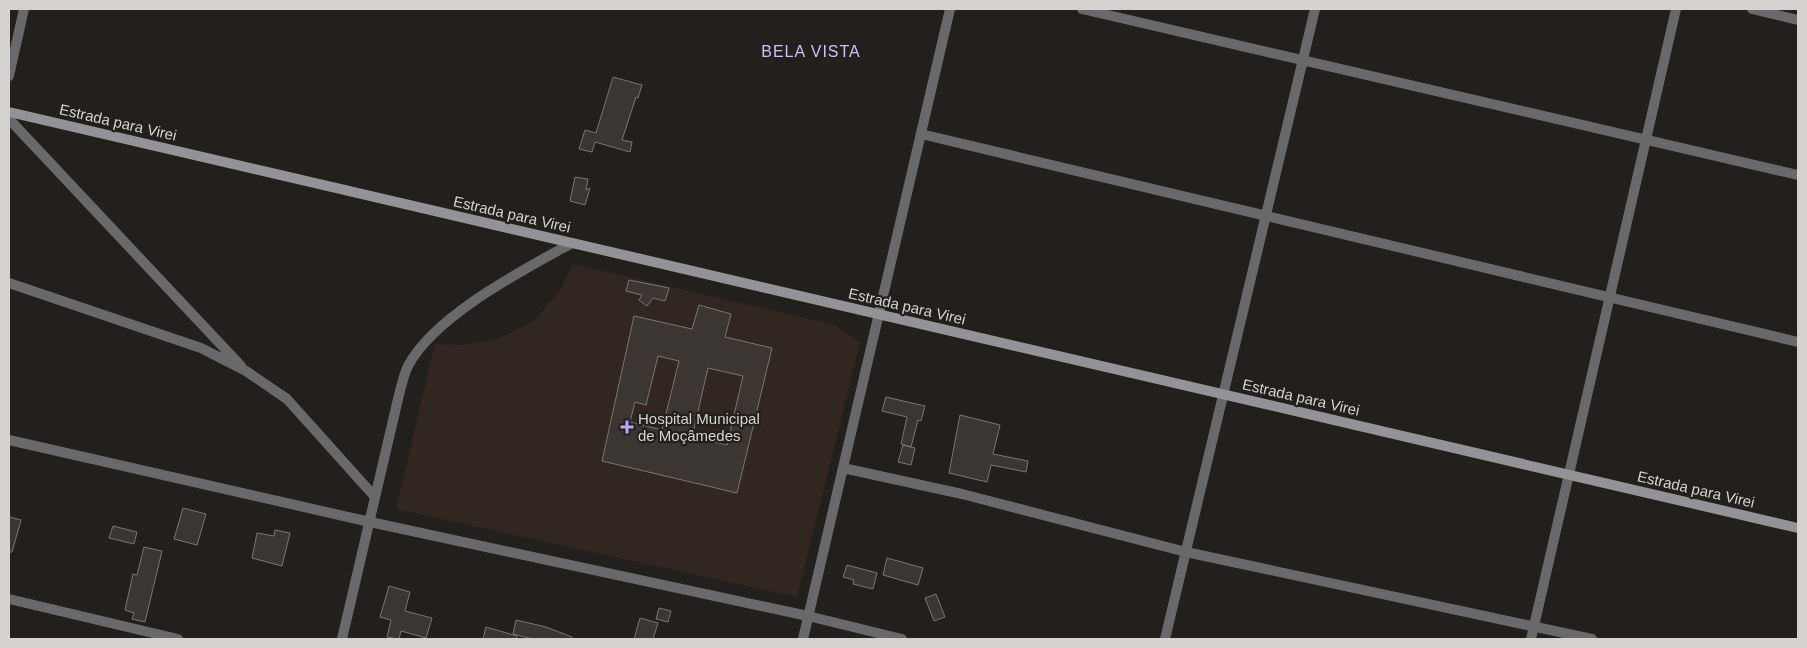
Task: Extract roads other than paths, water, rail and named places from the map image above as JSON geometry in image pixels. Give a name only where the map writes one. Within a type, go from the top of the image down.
[{"type":"street","points":[[9,76],[24,9]]},
{"type":"street","points":[[802,639],[950,9]]},
{"type":"street","points":[[1082,9],[1798,175]]},
{"type":"street","points":[[1165,639],[1315,9]]},
{"type":"street","points":[[1531,639],[1676,9]]},
{"type":"street","points":[[1752,9],[1798,20]]},
{"type":"street","name":"Estrada para Virei","points":[[9,112],[1798,528]]},
{"type":"street","points":[[9,119],[246,371]]},
{"type":"street","points":[[921,134],[1609,299],[1798,342]]},
{"type":"street","points":[[342,639],[398,399],[408,366],[432,332],[514,274],[572,243]]},
{"type":"street","points":[[9,283],[201,348],[246,371],[287,399],[376,498]]},
{"type":"street","points":[[9,440],[370,522],[808,616],[902,639]]},
{"type":"street","points":[[842,468],[962,494],[1186,552],[1592,639]]},
{"type":"street","points":[[9,599],[178,639]]},
{"type":"place","name":"Hospital Municipal de Moçâmedes","points":[[627,427]]},
{"type":"district","name":"BELA VISTA","points":[[811,51]]}]
